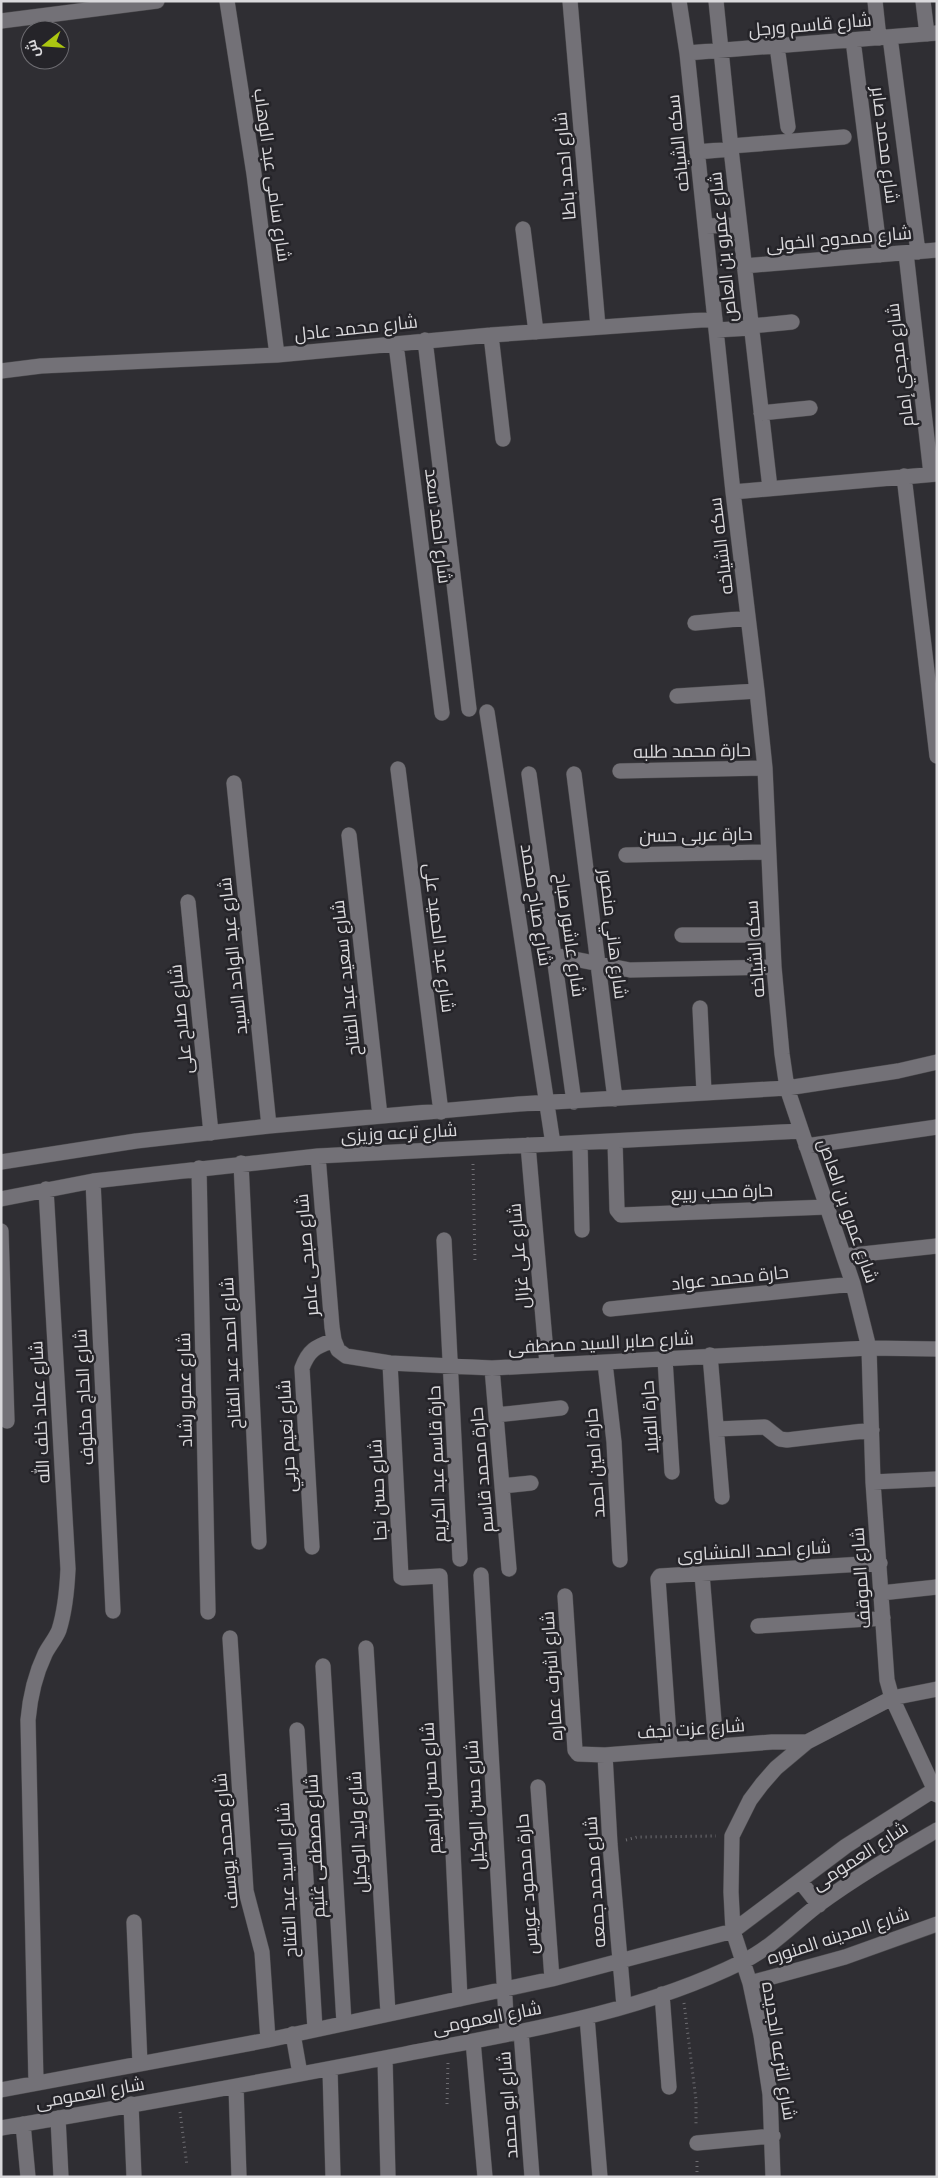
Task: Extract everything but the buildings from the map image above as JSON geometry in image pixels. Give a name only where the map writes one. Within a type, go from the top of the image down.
[{"type":"street","points":[[1,21],[157,1]]},
{"type":"street","name":"شارع سامى عبد الوهاب","points":[[227,1],[254,174],[277,355]]},
{"type":"street","name":"شارع احمد باطا","points":[[570,1],[598,327]]},
{"type":"street","name":"سكه الشياخه","points":[[679,1],[706,226],[715,325],[757,691],[764,768],[774,967],[787,1088]]},
{"type":"street","name":"شارع عمرو بن العاص","points":[[716,1],[739,225],[770,488]]},
{"type":"street","name":"شارع مجدي إمام","points":[[875,1],[885,38],[912,252],[934,474]]},
{"type":"street","points":[[923,1],[932,34]]},
{"type":"street","name":"شارع قاسم ورجل","points":[[686,53],[932,34]]},
{"type":"street","name":"شارع محمد صابر","points":[[853,40],[880,255]]},
{"type":"street","points":[[777,46],[788,127]]},
{"type":"street","points":[[697,152],[731,147],[844,137]]},
{"type":"street","points":[[706,226],[739,225]]},
{"type":"street","points":[[523,230],[536,332]]},
{"type":"street","name":"شارع ممدوح الخولى","points":[[744,266],[937,250]]},
{"type":"street","name":"شارع محمد عادل","points":[[1,371],[41,366],[277,355],[425,340],[598,327],[715,325],[751,327],[792,322]]},
{"type":"street","points":[[491,335],[503,439]]},
{"type":"street","points":[[425,340],[469,709]]},
{"type":"street","name":"شارع احمد سعد","points":[[396,344],[442,713]]},
{"type":"street","points":[[761,413],[810,408]]},
{"type":"street","points":[[734,492],[934,474]]},
{"type":"street","points":[[904,476],[937,756]]},
{"type":"street","points":[[695,623],[748,618]]},
{"type":"street","points":[[678,696],[757,691]]},
{"type":"street","name":"شارع صباح محمد","points":[[487,712],[553,1144]]},
{"type":"street","name":"حارة محمد طلبه","points":[[620,771],[764,768]]},
{"type":"street","name":"شارع عبد الحميد على","points":[[398,769],[441,1112]]},
{"type":"street","name":"شارع عاشور صباح","points":[[529,774],[574,1102]]},
{"type":"street","name":"شارع هاني منصور","points":[[574,774],[615,1099]]},
{"type":"street","name":"شارع عبد الواحد السيد","points":[[234,783],[269,1126]]},
{"type":"street","name":"شارع سعيد عبد الفتاح","points":[[349,835],[380,1116]]},
{"type":"street","name":"حارة عربى حسن","points":[[626,855],[768,852]]},
{"type":"street","name":"شارع صلاح على","points":[[188,902],[211,1133]]},
{"type":"street","points":[[682,935],[772,935]]},
{"type":"street","points":[[554,955],[630,970],[668,971],[774,967]]},
{"type":"street","points":[[700,1008],[704,1092]]},
{"type":"street","name":"شارع ترعه وزيزى","points":[[1,1162],[136,1140],[269,1126],[519,1104],[548,1104],[704,1092],[787,1088],[898,1071],[937,1062]]},
{"type":"street","name":"شارع عمرو بن العاص","points":[[787,1088],[854,1284],[869,1348]]},
{"type":"street","points":[[806,1146],[937,1128]]},
{"type":"street","name":"شارع ترعه وزيزى","points":[[1,1199],[93,1181],[318,1156],[801,1131]]},
{"type":"street","name":"حارة محب ربيع","points":[[615,1141],[618,1213],[621,1215],[827,1207]]},
{"type":"street","points":[[580,1143],[582,1230]]},
{"type":"street","name":"شارع على غزال","points":[[528,1145],[547,1364]]},
{"type":"street","name":"شارع صبحى عامر","points":[[318,1156],[336,1345]]},
{"type":"street","name":"شارع احمد عبد الفتاح","points":[[241,1164],[258,1542]]},
{"type":"street","name":"شارع عمرو رشاد","points":[[199,1168],[208,1612]]},
{"type":"street","name":"شارع الحاج مخلوف","points":[[93,1181],[113,1611]]},
{"type":"street","name":"شارع عماد خلف الله","points":[[36,2083],[28,1720],[29,1704],[35,1678],[45,1654],[58,1631],[66,1600],[68,1569],[46,1189]]},
{"type":"street","points":[[1,1231],[7,1421]]},
{"type":"street","name":"حارة قاسم عبد الكريم","points":[[444,1240],[452,1366],[460,1559]]},
{"type":"street","points":[[844,1256],[937,1246]]},
{"type":"street","name":"حارة محمد عواد","points":[[610,1309],[854,1284]]},
{"type":"street","name":"شارع صابر السيد مصطفى","points":[[336,1345],[346,1356],[356,1358],[390,1363],[492,1368],[869,1348],[937,1349]]},
{"type":"street","name":"شارع نعيم حربي","points":[[312,1547],[302,1368],[306,1356],[316,1347],[336,1345]]},
{"type":"street","name":"شارع الموقف","points":[[869,1348],[873,1482],[887,1680],[892,1698],[936,1790]]},
{"type":"street","points":[[710,1355],[722,1497]]},
{"type":"street","name":"حارة الفيلا","points":[[665,1359],[672,1472]]},
{"type":"street","name":"شارع حسن نجا","points":[[390,1363],[401,1577],[440,1576]]},
{"type":"street","name":"حارة امين احمد","points":[[605,1363],[614,1442],[620,1560]]},
{"type":"street","name":"حارة محمد قاسم","points":[[492,1368],[509,1569]]},
{"type":"street","points":[[496,1415],[561,1408]]},
{"type":"street","points":[[717,1429],[765,1427],[780,1439],[787,1440],[872,1430]]},
{"type":"street","points":[[873,1482],[937,1478]]},
{"type":"street","points":[[502,1486],[532,1483]]},
{"type":"street","name":"شارع احمد المنشاوى","points":[[670,1750],[658,1579],[660,1576],[880,1563]]},
{"type":"street","points":[[702,1574],[716,1746]]},
{"type":"street","name":"شارع حسن الوكيل","points":[[481,1575],[504,1989],[514,2033]]},
{"type":"street","name":"شارع حسن ابراهيم","points":[[440,1576],[460,1999]]},
{"type":"street","points":[[881,1593],[937,1586]]},
{"type":"street","name":"شارع اشرف عماره","points":[[565,1596],[575,1750],[578,1754]]},
{"type":"street","points":[[758,1626],[883,1618]]},
{"type":"street","name":"شارع محمد يوسف","points":[[230,1638],[246,1891],[262,1952],[268,2040]]},
{"type":"street","name":"شارع وليد الوكيل","points":[[366,1648],[388,2013]]},
{"type":"street","name":"شارع مصطفى غنيم","points":[[323,1666],[344,2023]]},
{"type":"street","points":[[732,1836],[750,1800],[762,1784],[781,1764],[807,1742],[892,1698],[937,1689]]},
{"type":"street","name":"شارع السيد عبد الفتاح","points":[[297,1730],[315,2028]]},
{"type":"street","name":"شارع عزت نجف","points":[[578,1754],[582,1756],[604,1755],[772,1742],[807,1742]]},
{"type":"street","name":"شارع محمد جمعه","points":[[604,1755],[624,2006]]},
{"type":"street","name":"حارة محمود عويس","points":[[538,1787],[552,1979]]},
{"type":"street","name":"شارع العمومى","points":[[1,2090],[268,2040],[315,2028],[460,1999],[552,1979],[733,1931],[846,1846],[936,1790]]},
{"type":"street","name":"شارع العمومى","points":[[1,2128],[330,2069],[514,2033],[587,2017],[682,1988],[744,1962],[778,1938],[818,1905],[892,1856],[937,1830]]},
{"type":"street","name":"شارع الترعه الجديده","points":[[732,1836],[731,1892],[733,1931],[750,1983],[763,2045],[770,2094],[773,2177]]},
{"type":"street","points":[[800,1881],[818,1905]]},
{"type":"street","points":[[134,1922],[140,2064]]},
{"type":"street","name":"شارع المدينه المنوره","points":[[750,1983],[845,1957],[937,1924]]},
{"type":"street","points":[[662,1994],[670,2087]]},
{"type":"street","points":[[587,2017],[600,2177]]},
{"type":"street","name":"شارع ابو محمد","points":[[514,2033],[532,2177]]},
{"type":"street","points":[[293,2034],[300,2074]]},
{"type":"street","points":[[473,2041],[485,2177]]},
{"type":"street","points":[[385,2058],[388,2177]]},
{"type":"street","points":[[330,2069],[333,2177]]},
{"type":"street","points":[[236,2086],[239,2177]]},
{"type":"street","points":[[131,2104],[134,2177]]},
{"type":"street","points":[[58,2118],[61,2177]]},
{"type":"street","points":[[23,2124],[28,2177]]},
{"type":"street","points":[[697,2143],[773,2136]]},
{"type":"path","points":[[472,1148],[475,1263]]},
{"type":"path","points":[[610,1844],[638,1837],[732,1836]]},
{"type":"path","points":[[682,1988],[696,2100],[697,2143]]},
{"type":"path","points":[[447,2104],[448,2046]]},
{"type":"path","points":[[178,2097],[187,2166]]}]
